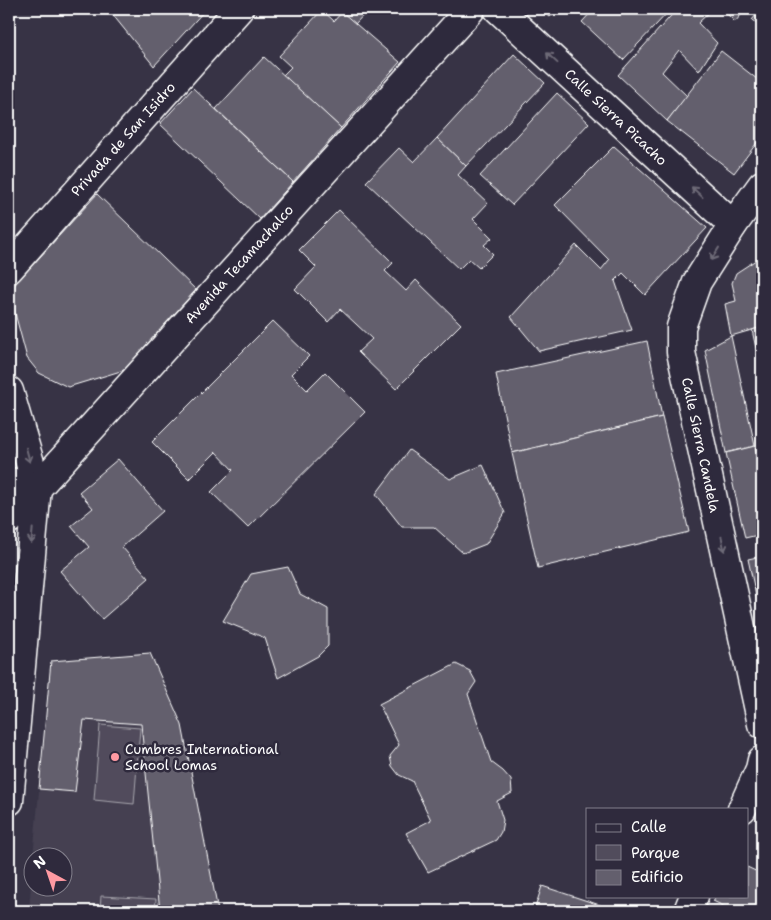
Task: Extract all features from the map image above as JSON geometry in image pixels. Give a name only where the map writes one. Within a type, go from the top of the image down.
[{"type":"street","name":"Privada de San Isidro","points":[[9,269],[239,9]]},
{"type":"street","name":"Avenida Tecamachalco","points":[[9,519],[471,9]]},
{"type":"street","name":"Calle Sierra Picacho","points":[[498,9],[733,225]]},
{"type":"street","name":"Calle Sierra Candela","points":[[762,185],[733,225],[697,282],[681,327],[681,352],[762,724]]},
{"type":"street","points":[[9,391],[37,488],[9,801]]},
{"type":"street","points":[[9,482],[37,488]]},
{"type":"street","points":[[742,808],[760,769],[762,760]]},
{"type":"street","points":[[688,911],[693,898]]},
{"type":"shaded area","name":"Cumbres International School Lomas","points":[[150,653],[182,725],[218,911],[29,911],[30,898],[72,898],[72,848],[34,848],[51,661]]},
{"type":"green space","points":[[100,725],[140,728],[134,804],[94,800]]},
{"type":"green space","points":[[101,896],[156,899],[155,911],[100,911]]},
{"type":"building","points":[[108,9],[206,9],[154,66]]},
{"type":"building","points":[[338,9],[369,9],[355,24]]},
{"type":"building","points":[[540,9],[558,9],[550,17]]},
{"type":"building","points":[[594,9],[671,9],[623,60],[582,22]]},
{"type":"building","points":[[677,9],[713,9],[698,23],[717,43],[699,71],[679,50],[662,72],[687,96],[667,121],[618,75]]},
{"type":"building","points":[[722,9],[746,9],[735,22]]},
{"type":"building","points":[[762,9],[762,28],[752,20]]},
{"type":"building","points":[[322,10],[334,21],[342,12],[400,62],[341,128],[283,75],[291,67],[279,56]]},
{"type":"building","points":[[721,51],[762,83],[762,136],[734,173],[667,121]]},
{"type":"building","points":[[514,54],[545,83],[466,166],[437,138]]},
{"type":"building","points":[[264,57],[341,128],[293,182],[216,109]]},
{"type":"building","points":[[193,88],[293,182],[260,219],[160,124]]},
{"type":"building","points":[[557,93],[589,123],[512,205],[480,176]]},
{"type":"building","points":[[437,138],[466,166],[458,175],[488,203],[473,219],[492,238],[484,245],[493,254],[479,268],[469,259],[459,269],[366,182],[399,148],[414,162]]},
{"type":"building","points":[[614,146],[707,228],[645,295],[623,273],[615,281],[632,330],[539,351],[511,317],[576,245],[601,270],[609,260],[555,205]]},
{"type":"building","points":[[97,194],[196,290],[124,370],[68,387],[39,373],[27,358],[9,291]]},
{"type":"building","points":[[339,210],[393,263],[385,271],[406,291],[416,280],[461,324],[396,389],[358,352],[372,339],[340,309],[328,322],[295,289],[316,267],[299,250]]},
{"type":"building","points":[[762,256],[762,327],[731,336],[725,304],[736,301],[732,283],[736,273]]},
{"type":"building","points":[[273,321],[309,356],[291,374],[307,390],[325,372],[365,412],[248,528],[211,492],[233,470],[216,452],[189,479],[152,442]]},
{"type":"building","points":[[762,327],[762,376],[752,330]]},
{"type":"building","points":[[731,336],[755,446],[726,453],[705,350]]},
{"type":"building","points":[[647,341],[662,417],[512,453],[496,374]]},
{"type":"building","points":[[662,417],[689,532],[538,568],[512,453]]},
{"type":"building","points":[[755,446],[762,480],[762,534],[745,538],[726,453]]},
{"type":"building","points":[[409,450],[450,479],[483,465],[505,513],[486,544],[463,553],[434,527],[402,527],[376,494]]},
{"type":"building","points":[[118,459],[163,511],[122,547],[149,578],[102,619],[60,571],[89,547],[71,526],[93,508],[79,492]]},
{"type":"building","points":[[762,556],[762,623],[748,559]]},
{"type":"building","points":[[288,567],[300,594],[328,609],[328,646],[318,656],[278,678],[265,638],[223,621],[251,574]]},
{"type":"building","points":[[150,653],[182,725],[218,911],[160,911],[141,724],[84,720],[75,792],[39,789],[51,661]]},
{"type":"building","points":[[456,664],[470,671],[476,682],[468,694],[491,762],[511,780],[512,793],[497,801],[503,820],[501,832],[496,840],[428,872],[406,833],[431,820],[412,781],[399,775],[392,766],[390,756],[399,745],[379,704]]},
{"type":"building","points":[[748,867],[762,874],[762,911],[734,911],[713,901],[715,898],[748,898]]},
{"type":"building","points":[[542,886],[618,911],[534,911]]},
{"type":"place","name":"Cumbres International School Lomas","points":[[115,757]]}]
